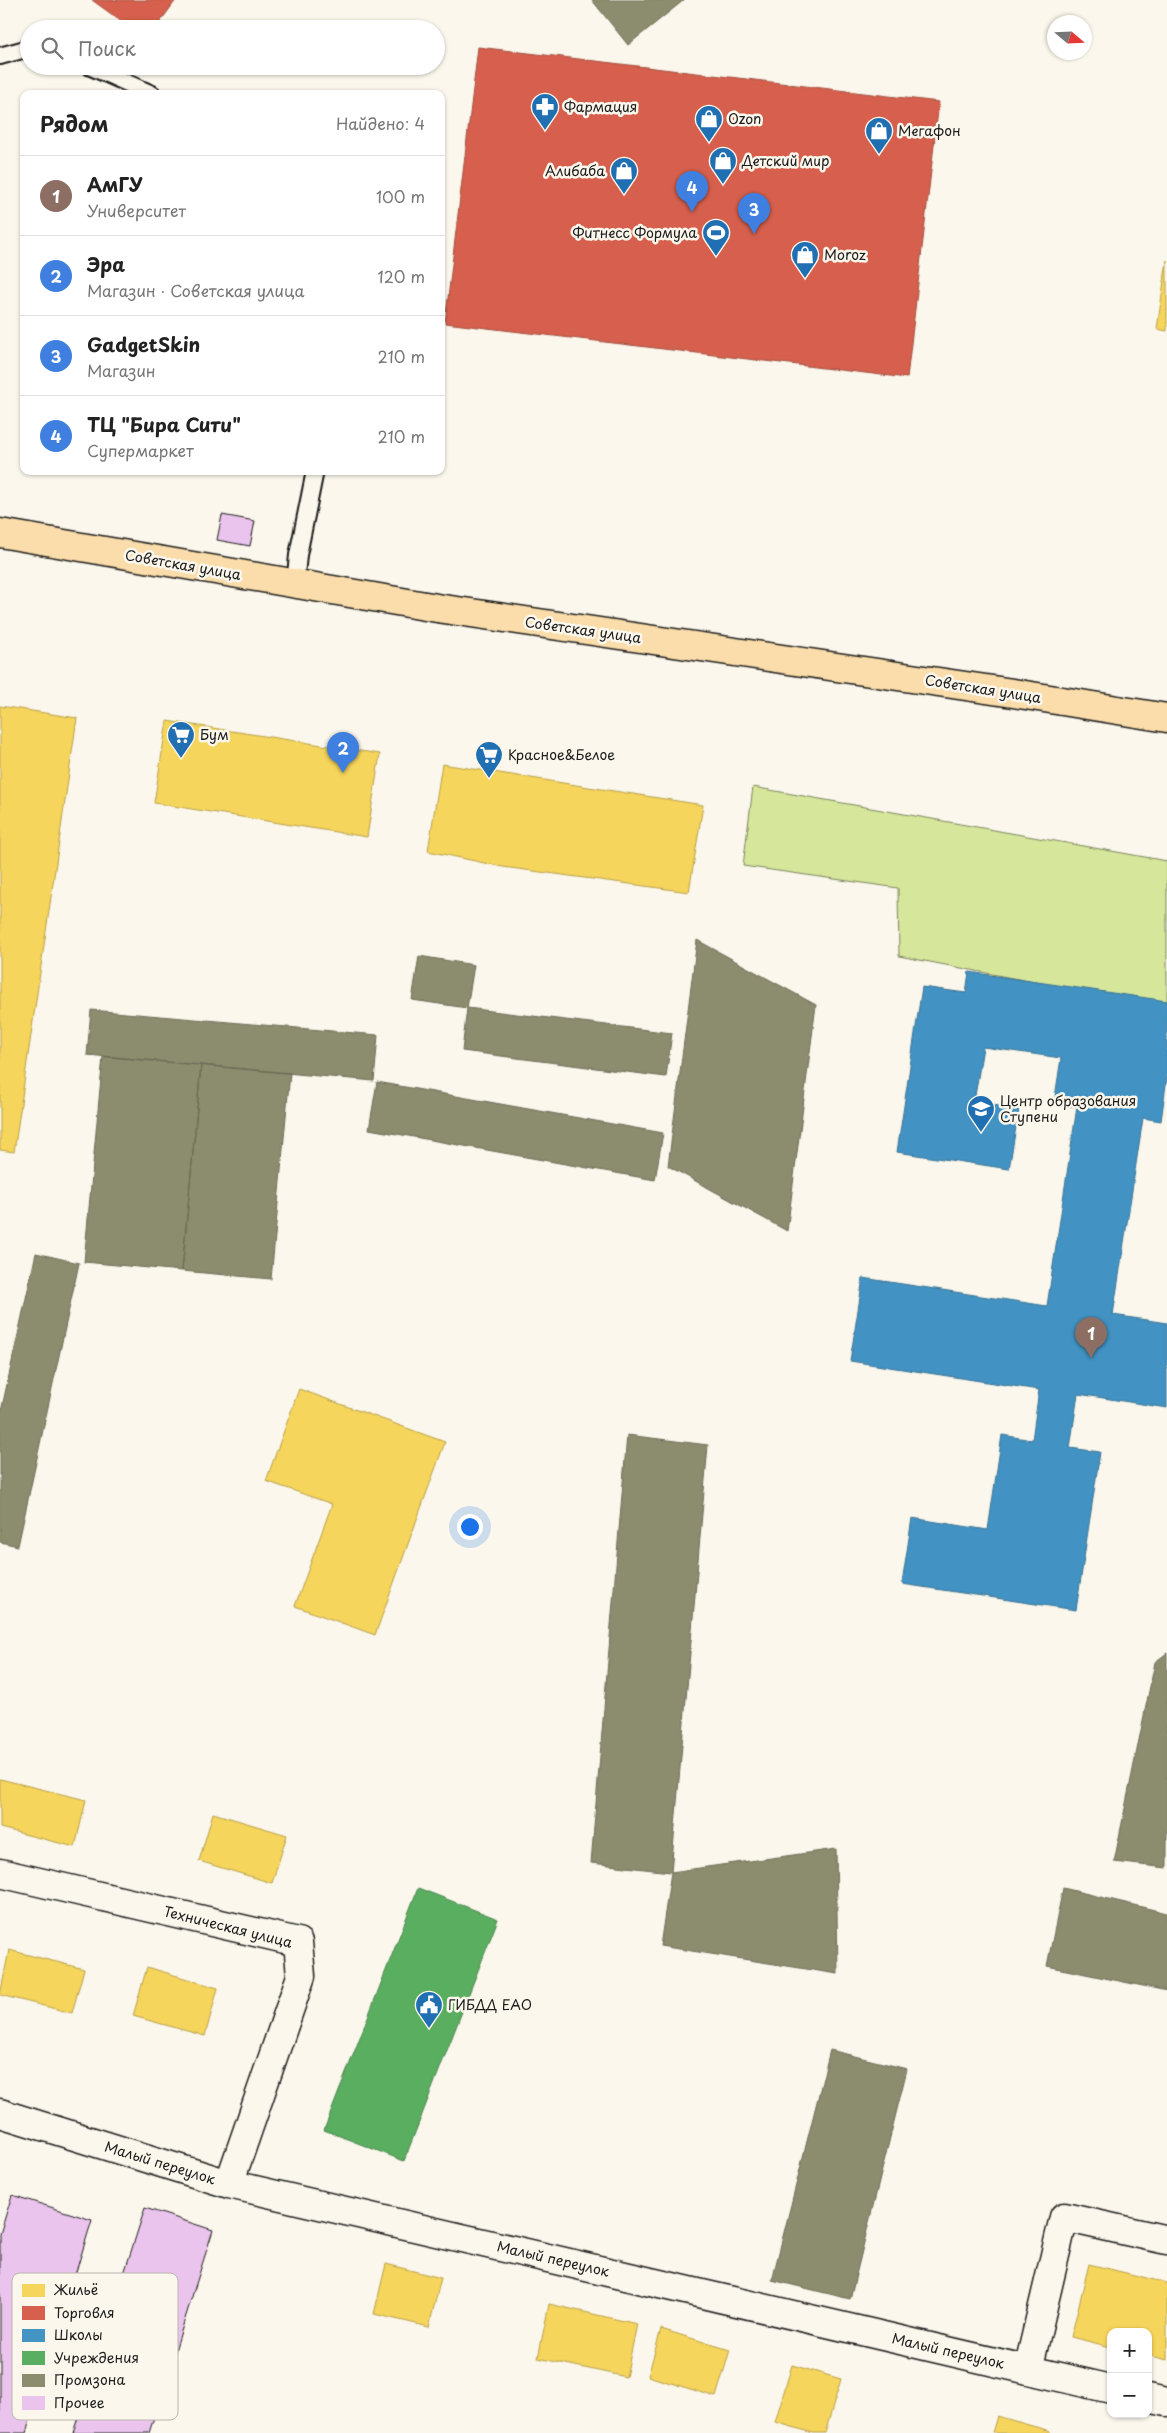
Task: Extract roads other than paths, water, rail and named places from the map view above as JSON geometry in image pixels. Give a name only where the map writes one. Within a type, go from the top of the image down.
[{"type":"main road","name":"Советская улица","points":[[0,532],[295,585],[437,608],[1013,692],[1167,718]]},
{"type":"street","name":"Техническая улица","points":[[0,1873],[298,1942],[302,1976],[229,2184]]},
{"type":"street","name":"Малый переулок","points":[[0,2113],[229,2184],[1107,2388]]},
{"type":"street","points":[[1028,2370],[1064,2217],[1167,2240]]},
{"type":"street","points":[[1152,2399],[1167,2402]]},
{"type":"lane","points":[[0,56],[20,50]]},
{"type":"lane","points":[[109,75],[143,90]]},
{"type":"lane","points":[[295,585],[298,555],[314,475]]},
{"type":"place","name":"Фармация","points":[[545,131]]},
{"type":"place","name":"Ozon","points":[[709,143]]},
{"type":"place","name":"Мегафон","points":[[879,155]]},
{"type":"place","name":"Детский мир","points":[[723,185]]},
{"type":"place","name":"Алибаба","points":[[624,195]]},
{"type":"place","name":"ТЦ \"Бира Сити\"","points":[[692,212]]},
{"type":"place","name":"GadgetSkin","points":[[754,234]]},
{"type":"place","name":"Фитнесс Формула","points":[[716,257]]},
{"type":"place","name":"Moroz","points":[[805,279]]},
{"type":"place","name":"Бум","points":[[181,759]]},
{"type":"place","name":"Эра","points":[[343,773]]},
{"type":"place","name":"Красное&Белое","points":[[489,779]]},
{"type":"place","name":"Центр образования Ступени","points":[[981,1133]]},
{"type":"place","name":"АмГУ","points":[[1091,1358]]},
{"type":"place","name":"ГИБДД ЕАО","points":[[429,2029]]}]
